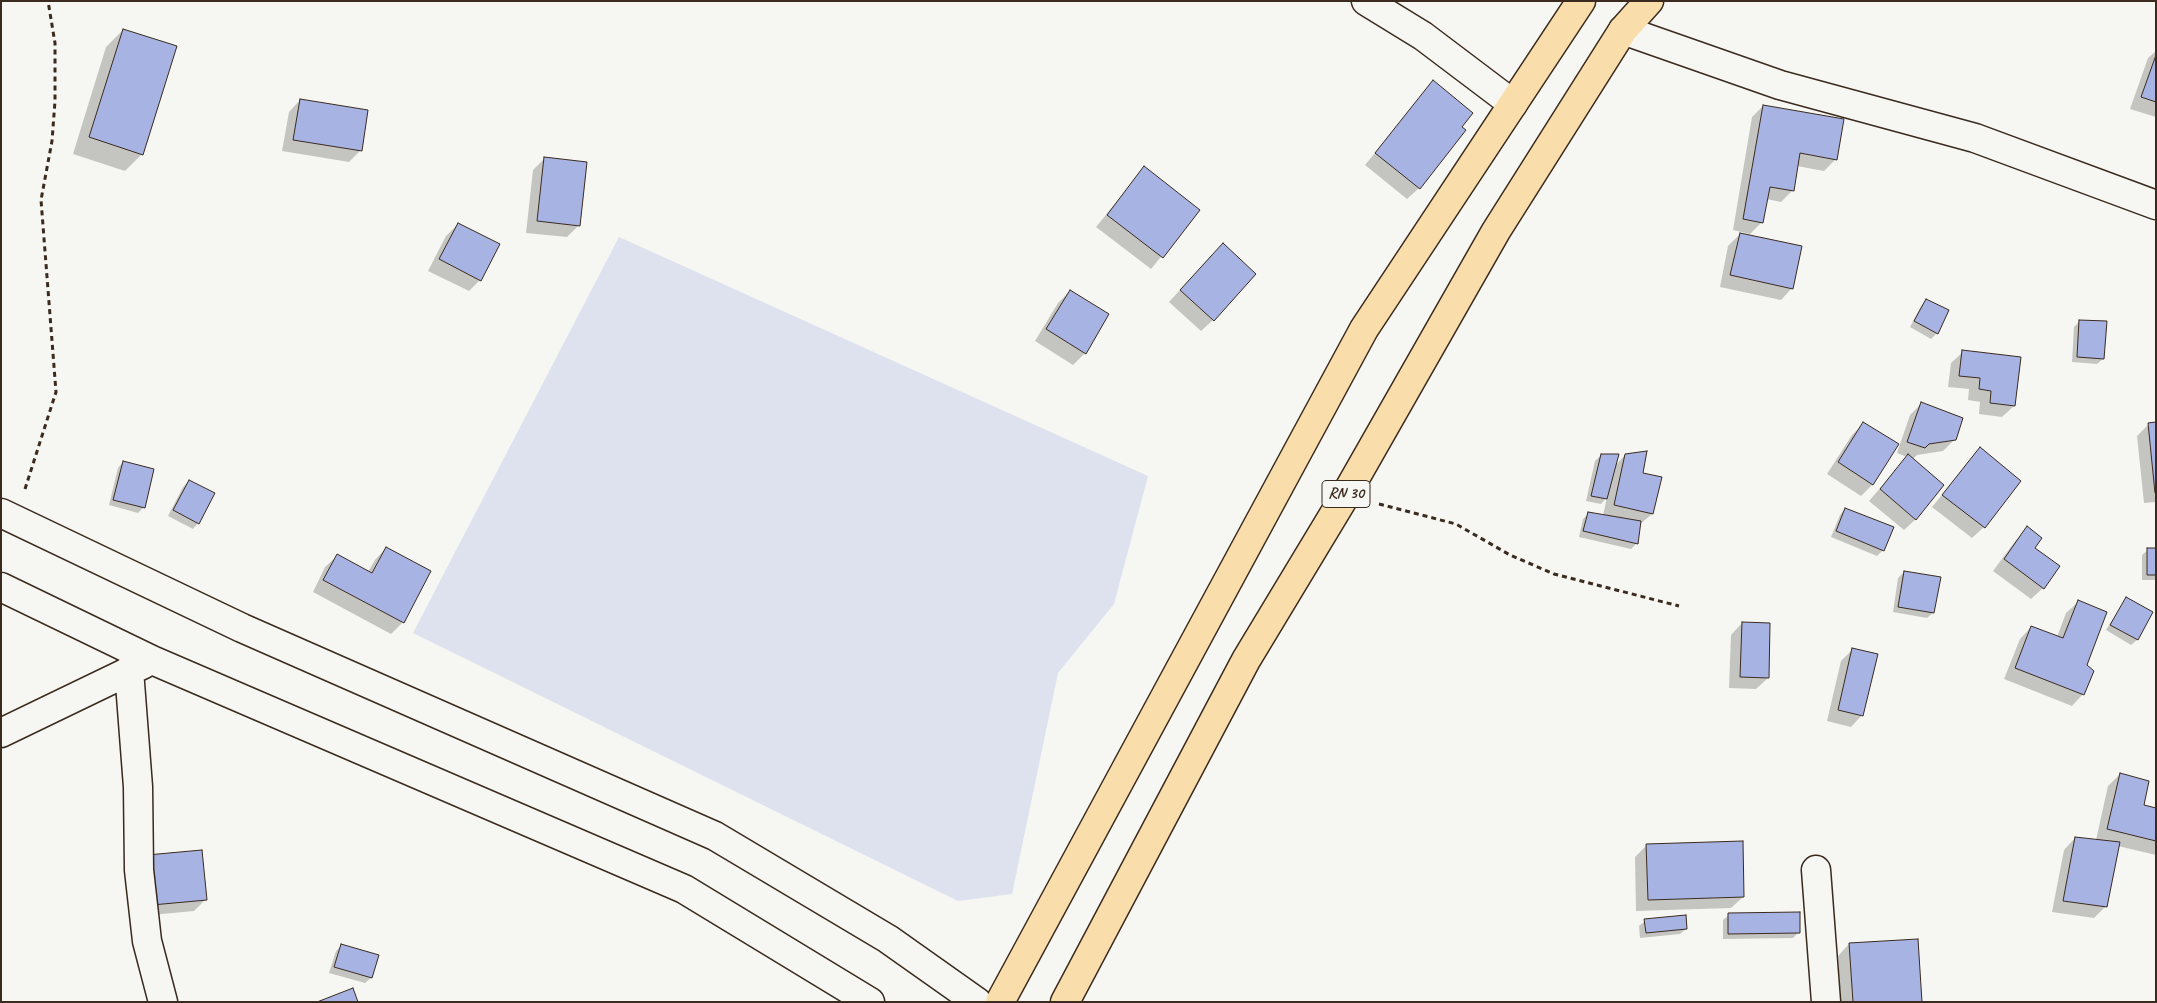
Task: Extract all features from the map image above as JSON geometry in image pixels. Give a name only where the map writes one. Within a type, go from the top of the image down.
[{"type":"main road","points":[[1000,1002],[1364,330],[1580,1]]},
{"type":"main road","name":"RN 30","points":[[1065,1002],[1246,660],[1344,496],[1496,231],[1623,30],[1649,1]]},
{"type":"street","points":[[1366,1],[1423,36],[1513,104]]},
{"type":"street","points":[[1623,30],[1780,85],[1975,138],[2156,205]]},
{"type":"street","points":[[8,516],[242,628],[715,836],[888,939],[977,1002]]},
{"type":"street","points":[[1,587],[140,665],[684,889],[870,1002]]},
{"type":"street","points":[[1,733],[140,665]]},
{"type":"street","points":[[140,665],[139,870],[147,941],[162,1002]]},
{"type":"street","points":[[1816,870],[1826,1002]]},
{"type":"path","points":[[8,516],[56,392],[42,200],[52,142],[54,100],[55,43],[48,1]]},
{"type":"path","points":[[1344,496],[1456,524],[1510,555],[1554,574],[1679,606]]},
{"type":"shaded area","points":[[619,237],[1148,476],[1114,604],[1058,673],[1012,894],[958,901],[413,633]]},
{"type":"building","points":[[123,29],[177,46],[143,155],[89,137]]},
{"type":"building","points":[[2156,55],[2156,102],[2141,97]]},
{"type":"building","points":[[1433,80],[1473,113],[1462,127],[1466,130],[1420,189],[1375,153]]},
{"type":"building","points":[[300,99],[368,110],[362,151],[293,140]]},
{"type":"building","points":[[1763,105],[1844,119],[1837,160],[1800,153],[1794,191],[1770,187],[1763,223],[1743,219]]},
{"type":"building","points":[[544,157],[587,162],[580,226],[537,221]]},
{"type":"building","points":[[1144,166],[1200,210],[1163,258],[1107,215]]},
{"type":"building","points":[[458,223],[500,244],[481,281],[439,259]]},
{"type":"building","points":[[1740,233],[1802,246],[1793,289],[1730,275]]},
{"type":"building","points":[[1223,243],[1256,274],[1214,321],[1180,290]]},
{"type":"building","points":[[1070,290],[1109,314],[1086,354],[1046,329]]},
{"type":"building","points":[[1926,299],[1949,310],[1938,334],[1914,321]]},
{"type":"building","points":[[2079,320],[2107,321],[2104,359],[2077,357]]},
{"type":"building","points":[[1962,350],[2021,357],[2015,406],[1990,403],[1991,391],[1979,389],[1980,378],[1959,376]]},
{"type":"building","points":[[1921,402],[1963,418],[1956,440],[1929,444],[1925,448],[1907,442]]},
{"type":"building","points":[[1863,422],[1899,444],[1873,485],[1838,462]]},
{"type":"building","points":[[2156,422],[2156,492],[2155,493],[2148,423]]},
{"type":"building","points":[[1980,447],[2021,481],[1985,528],[1942,495]]},
{"type":"building","points":[[1647,451],[1643,473],[1662,477],[1653,514],[1614,505],[1625,454]]},
{"type":"building","points":[[1601,454],[1619,454],[1607,499],[1591,496]]},
{"type":"building","points":[[1908,454],[1944,485],[1916,520],[1880,489]]},
{"type":"building","points":[[123,461],[154,469],[145,508],[113,500]]},
{"type":"building","points":[[189,480],[215,493],[199,524],[173,510]]},
{"type":"building","points":[[1845,508],[1894,527],[1884,551],[1836,531]]},
{"type":"building","points":[[1588,512],[1641,521],[1638,544],[1583,531]]},
{"type":"building","points":[[2027,526],[2042,538],[2035,548],[2060,566],[2044,589],[2004,559]]},
{"type":"building","points":[[386,547],[431,571],[404,623],[323,580],[337,554],[372,573]]},
{"type":"building","points":[[2147,548],[2156,548],[2156,575],[2147,575]]},
{"type":"building","points":[[1904,571],[1941,577],[1934,613],[1898,607]]},
{"type":"building","points":[[2126,597],[2153,612],[2138,640],[2110,625]]},
{"type":"building","points":[[2078,600],[2107,612],[2087,665],[2094,671],[2084,695],[2015,668],[2031,626],[2063,638]]},
{"type":"building","points":[[1742,622],[1770,623],[1769,678],[1740,677]]},
{"type":"building","points":[[1852,648],[1878,654],[1863,716],[1838,710]]},
{"type":"building","points":[[2120,773],[2149,781],[2144,805],[2156,808],[2156,841],[2107,829]]},
{"type":"building","points":[[2075,837],[2120,842],[2107,907],[2063,901]]},
{"type":"building","points":[[1743,841],[1744,897],[1648,900],[1646,844]]},
{"type":"building","points":[[202,850],[207,900],[152,905],[147,855]]},
{"type":"building","points":[[1800,912],[1800,933],[1728,934],[1728,913]]},
{"type":"building","points":[[1686,915],[1687,929],[1646,933],[1644,919]]},
{"type":"building","points":[[1918,939],[1922,1002],[1853,1002],[1849,943]]},
{"type":"building","points":[[341,944],[379,955],[372,978],[334,967]]},
{"type":"building","points":[[353,988],[358,1002],[317,1002]]}]
